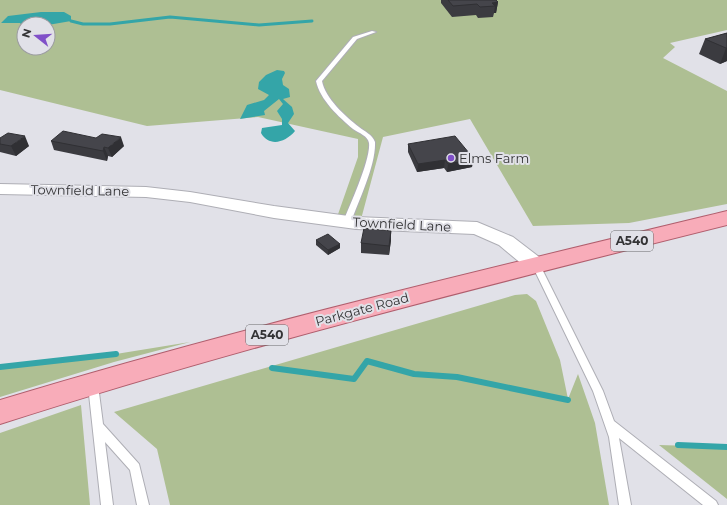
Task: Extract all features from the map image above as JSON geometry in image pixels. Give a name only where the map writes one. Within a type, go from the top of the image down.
[{"type":"main road","name":"Parkgate Road","points":[[0,412],[93,382],[407,297],[727,218]]},
{"type":"street","name":"Townfield Lane","points":[[0,189],[146,192],[190,197],[274,212],[347,222],[477,228],[506,241],[536,265]]},
{"type":"lane","points":[[347,222],[363,180],[372,151],[372,142],[366,134],[358,129],[322,94],[318,81],[355,38],[374,32]]},
{"type":"lane","name":"Townfield Lane","points":[[536,265],[598,391],[614,437],[625,505]]},
{"type":"lane","points":[[93,382],[107,505]]},
{"type":"lane","points":[[609,423],[712,505]]},
{"type":"lane","points":[[98,426],[135,468],[143,505]]},
{"type":"green space","points":[[0,0],[727,0],[727,30],[670,43],[675,47],[663,58],[727,91],[727,204],[629,223],[533,226],[470,119],[383,137],[360,223],[336,220],[358,157],[358,139],[258,117],[147,126],[0,90]]},
{"type":"green space","points":[[527,294],[536,301],[560,360],[568,399],[578,374],[595,423],[609,505],[170,505],[157,449],[114,412],[515,295]]},
{"type":"green space","points":[[190,342],[114,362],[0,397],[0,367],[116,354]]},
{"type":"green space","points":[[81,405],[90,505],[0,505],[0,433]]},
{"type":"green space","points":[[659,445],[727,447],[727,499]]},
{"type":"water","points":[[41,12],[64,12],[71,16],[71,21],[56,24],[56,16],[16,16],[16,23],[1,23],[8,16]]},
{"type":"water","points":[[277,70],[284,71],[285,73],[282,79],[283,85],[289,89],[290,97],[283,99],[292,107],[294,114],[288,123],[295,131],[282,141],[273,142],[264,137],[261,133],[262,128],[282,125],[282,119],[277,111],[283,104],[279,99],[264,111],[265,115],[240,119],[247,105],[264,100],[269,95],[258,89],[259,82],[266,75]]},
{"type":"building","points":[[448,0],[496,0],[498,2],[492,3],[495,6],[480,7],[477,4],[453,6]]},
{"type":"building","points":[[727,33],[727,48],[705,39]]},
{"type":"building","points":[[63,131],[96,138],[102,134],[121,137],[108,148],[104,147],[103,151],[51,141]]},
{"type":"building","points":[[8,133],[25,136],[11,146],[0,144],[0,138]]},
{"type":"building","points":[[455,136],[474,159],[448,164],[445,160],[418,164],[408,144]]},
{"type":"building","points":[[364,228],[391,231],[389,246],[361,243]]},
{"type":"building","points":[[328,234],[340,244],[328,250],[316,240]]},
{"type":"waterway","points":[[71,21],[83,24],[110,24],[170,17],[259,25],[312,21]]},
{"type":"waterway","points":[[0,367],[116,354]]},
{"type":"waterway","points":[[272,368],[354,379],[367,361],[414,374],[457,377],[568,400]]},
{"type":"waterway","points":[[678,445],[727,447]]},
{"type":"place","name":"Elms Farm","points":[[451,158]]}]
